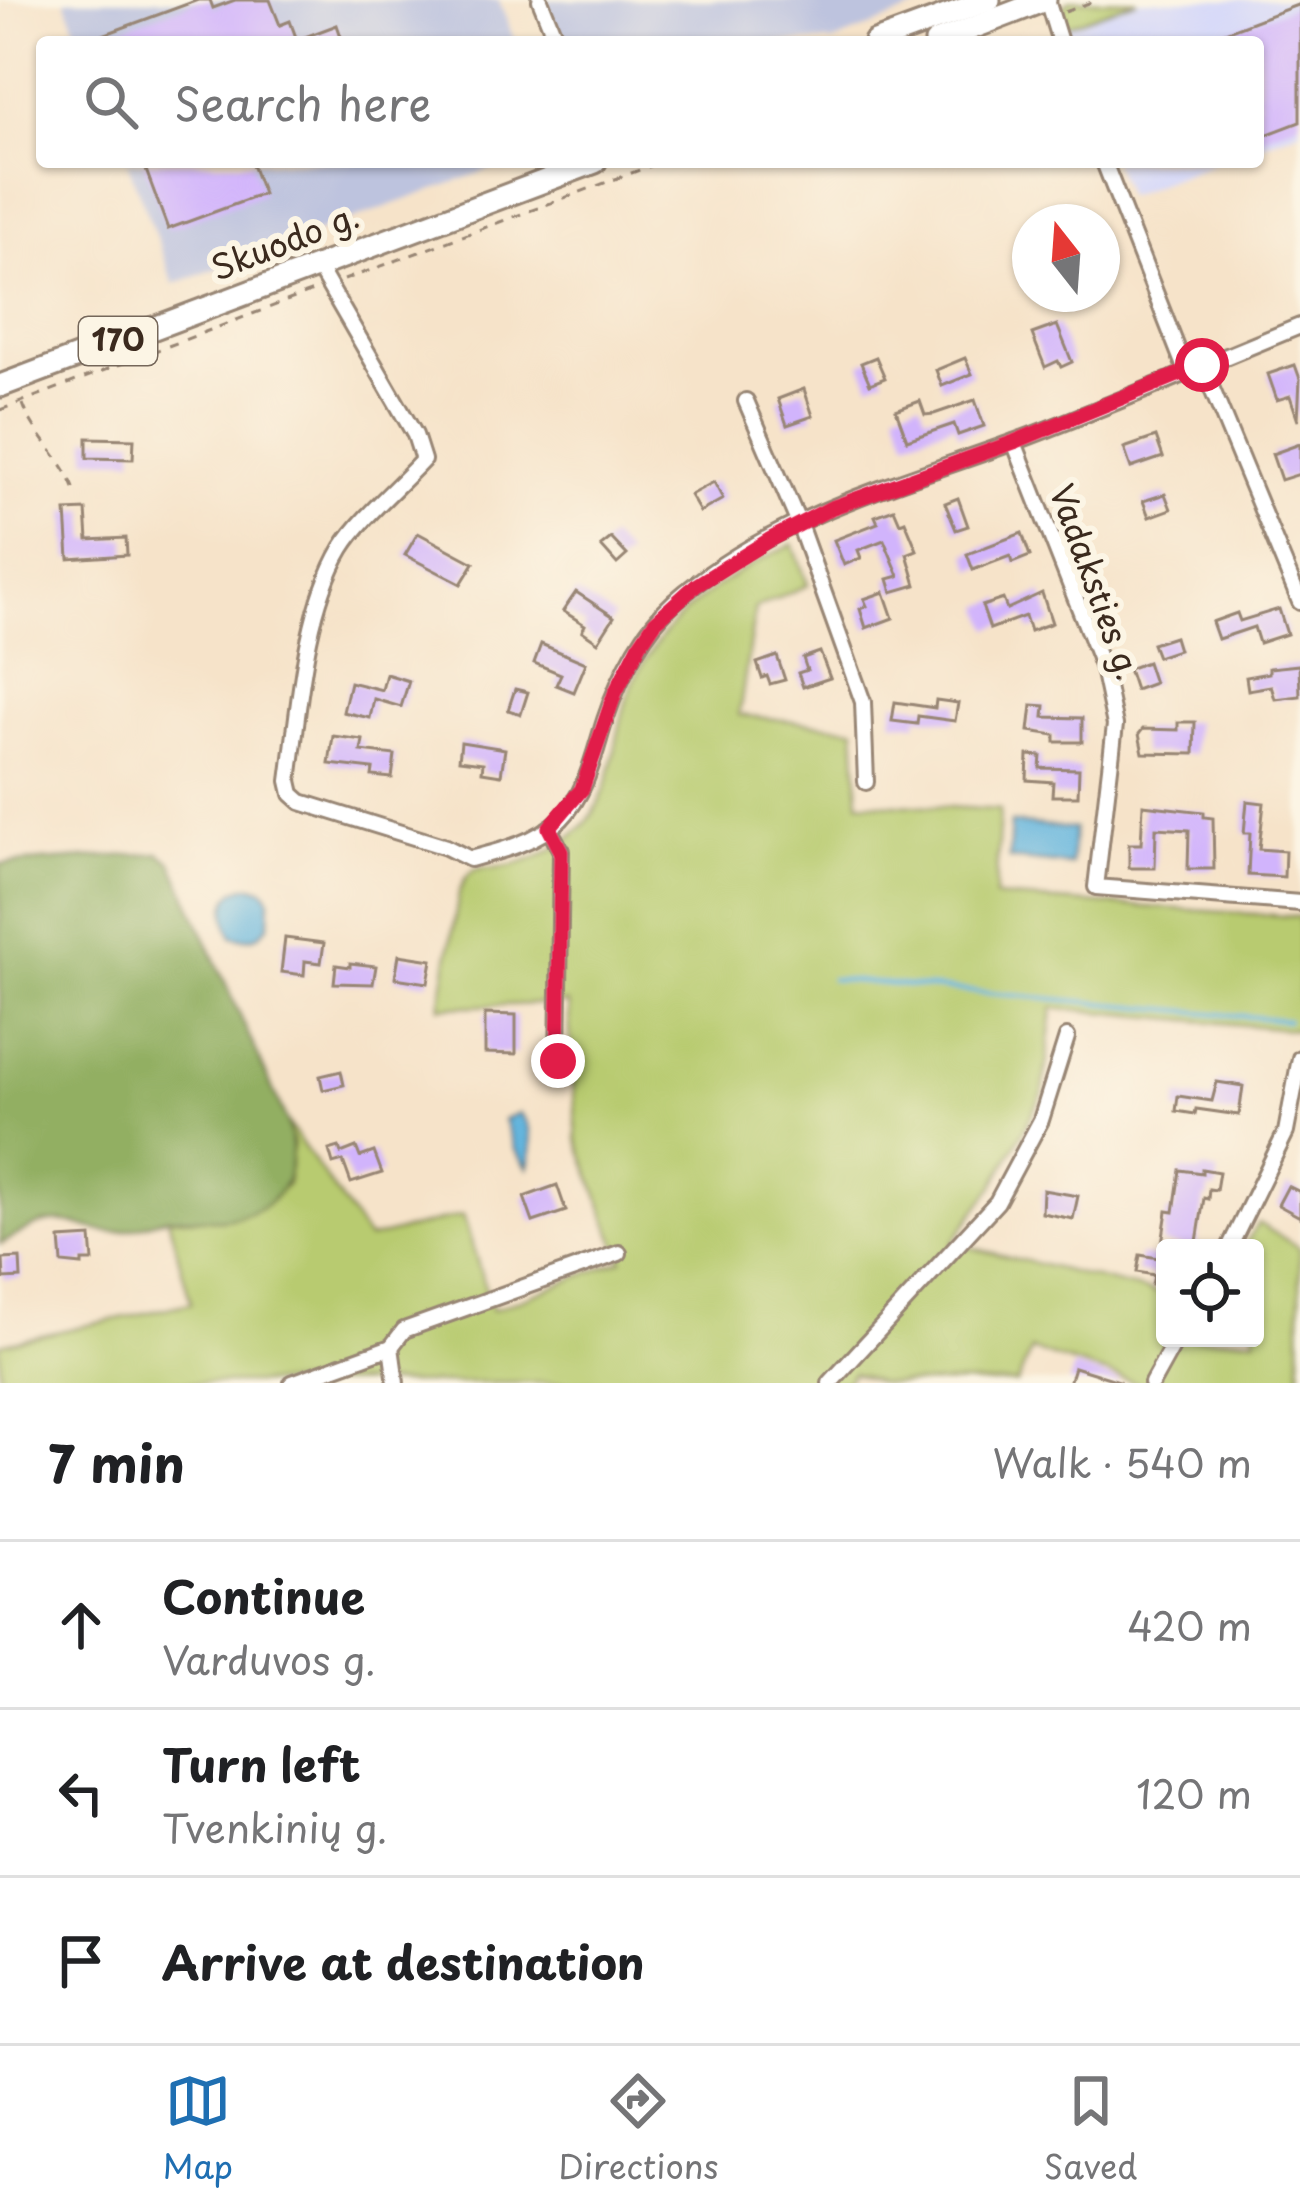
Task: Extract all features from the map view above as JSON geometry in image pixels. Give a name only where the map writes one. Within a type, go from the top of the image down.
[{"type":"main road","points":[[891,36],[989,0]]},
{"type":"main road","points":[[955,36],[1048,6]]},
{"type":"main road","name":"Skuodo g.","points":[[7,383],[579,168]]},
{"type":"street","points":[[540,0],[555,36]]},
{"type":"street","points":[[1048,6],[1058,36]]},
{"type":"street","points":[[1106,168],[1186,371]]},
{"type":"street","points":[[317,265],[415,435],[423,460],[344,543],[321,587],[297,721],[289,781],[292,794],[301,802],[446,847],[470,859],[517,845],[549,828],[582,789],[615,693],[655,622],[695,586],[799,524],[862,495],[1014,442],[1300,326]]},
{"type":"street","points":[[1202,365],[1300,602]]},
{"type":"street","points":[[746,401],[799,524],[863,702],[866,782]]},
{"type":"street","name":"Vadaksties g.","points":[[1014,442],[1103,668],[1115,725],[1096,887],[1300,903]]},
{"type":"street","points":[[549,828],[561,851],[558,1061]]},
{"type":"street","points":[[830,1383],[997,1202],[1041,1120],[1067,1037]]},
{"type":"street","points":[[1233,1239],[1286,1132],[1300,1058]]},
{"type":"street","points":[[292,1383],[392,1347],[404,1330],[619,1253]]},
{"type":"street","points":[[392,1347],[396,1383]]},
{"type":"street","points":[[1151,1383],[1172,1347]]},
{"type":"path","points":[[1048,6],[1096,0]]},
{"type":"path","points":[[7,383],[30,424],[70,477],[76,494]]},
{"type":"shaded area","points":[[65,0],[499,0],[513,36],[79,36]]},
{"type":"shaded area","points":[[540,0],[938,0],[848,36],[555,36]]},
{"type":"shaded area","points":[[1137,0],[1300,0],[1300,130],[1264,144],[1264,36],[1066,36],[1063,27]]},
{"type":"shaded area","points":[[129,168],[493,168],[174,284]]},
{"type":"shaded area","points":[[1115,168],[1200,168],[1126,196]]},
{"type":"green space","points":[[1070,0],[1137,0],[1063,27],[1060,9]]},
{"type":"green space","points":[[793,544],[808,585],[755,608],[739,715],[855,728],[859,802],[1000,810],[995,897],[1300,917],[1300,1030],[1053,1008],[1043,1093],[994,1186],[952,1243],[1156,1293],[1156,1347],[1264,1347],[1264,1239],[1248,1239],[1258,1223],[1300,1248],[1300,1383],[1137,1383],[1031,1350],[1017,1383],[881,1383],[853,1373],[845,1383],[0,1383],[0,1344],[191,1303],[168,1218],[232,1216],[287,1184],[293,1144],[287,1122],[368,1239],[463,1215],[492,1310],[622,1260],[577,1139],[568,1003],[440,1007],[459,893],[474,870],[538,857],[589,819],[604,791],[623,711],[640,669],[674,623],[742,570]]},
{"type":"green space","points":[[159,853],[172,862],[287,1122],[291,1141],[288,1175],[272,1199],[243,1215],[167,1218],[114,1232],[51,1222],[0,1244],[0,864]]},
{"type":"water","points":[[1011,823],[1074,829],[1071,865],[1009,859]]},
{"type":"water","points":[[253,886],[270,899],[269,925],[253,937],[232,936],[227,904],[235,892]]},
{"type":"water","points":[[519,1113],[531,1139],[528,1168],[515,1150],[504,1119]]},
{"type":"building","points":[[198,0],[210,0],[213,8],[235,0],[270,0],[280,25],[290,21],[296,36],[100,36]]},
{"type":"building","points":[[1300,4],[1300,122],[1264,136],[1264,36],[1220,34]]},
{"type":"building","points":[[337,25],[341,36],[308,36]]},
{"type":"building","points":[[145,168],[253,168],[263,194],[168,229]]},
{"type":"building","points":[[1057,325],[1072,362],[1045,367],[1032,334]]},
{"type":"building","points":[[876,357],[885,378],[870,384],[861,363]]},
{"type":"building","points":[[965,358],[972,374],[942,386],[936,370]]},
{"type":"building","points":[[1295,365],[1300,379],[1298,420],[1290,396],[1277,400],[1268,374]]},
{"type":"building","points":[[804,389],[813,416],[787,425],[778,399]]},
{"type":"building","points":[[975,400],[984,426],[958,435],[954,424],[907,440],[896,410],[920,401],[925,415],[934,414]]},
{"type":"building","points":[[1156,437],[1163,457],[1131,468],[1124,448]]},
{"type":"building","points":[[87,438],[134,439],[133,459],[87,458]]},
{"type":"building","points":[[1300,444],[1300,474],[1281,480],[1272,454]]},
{"type":"building","points":[[714,482],[723,499],[700,512],[690,495]]},
{"type":"building","points":[[1165,494],[1171,509],[1149,517],[1143,501]]},
{"type":"building","points":[[958,498],[968,526],[956,530],[945,503]]},
{"type":"building","points":[[894,509],[900,523],[905,521],[917,550],[907,554],[916,585],[892,592],[888,579],[899,576],[884,540],[858,550],[861,558],[844,565],[834,540],[878,523],[875,516]]},
{"type":"building","points":[[86,510],[88,540],[126,538],[127,555],[69,559],[66,511]]},
{"type":"building","points":[[418,533],[474,563],[461,584],[405,555]]},
{"type":"building","points":[[1022,533],[1030,556],[1012,563],[1010,556],[973,570],[967,554]]},
{"type":"building","points":[[611,538],[627,555],[617,564],[601,546]]},
{"type":"building","points":[[576,592],[614,617],[598,642],[582,631],[585,625],[563,611]]},
{"type":"building","points":[[884,592],[893,618],[866,628],[860,609],[867,606],[864,599]]},
{"type":"building","points":[[1042,593],[1052,623],[1030,631],[1025,616],[990,629],[982,606],[1003,599],[1007,609]]},
{"type":"building","points":[[1279,609],[1287,634],[1259,643],[1254,627],[1218,639],[1212,622],[1237,613],[1240,621]]},
{"type":"building","points":[[1174,637],[1178,650],[1157,657],[1152,644]]},
{"type":"building","points":[[541,644],[586,663],[574,692],[556,685],[561,674],[534,663]]},
{"type":"building","points":[[820,652],[830,678],[803,687],[798,673],[807,670],[803,658]]},
{"type":"building","points":[[777,656],[785,680],[770,684],[767,676],[762,678],[757,663]]},
{"type":"building","points":[[1147,662],[1154,683],[1135,690],[1128,669]]},
{"type":"building","points":[[1299,665],[1300,696],[1275,699],[1271,686],[1248,690],[1246,677],[1269,673],[1269,668]]},
{"type":"building","points":[[386,674],[409,681],[401,707],[374,699],[370,718],[343,712],[350,682],[382,690]]},
{"type":"building","points":[[515,689],[528,692],[521,714],[508,710]]},
{"type":"building","points":[[936,700],[958,703],[955,721],[918,716],[917,724],[892,721],[895,702],[935,708]]},
{"type":"building","points":[[1032,705],[1045,706],[1044,717],[1082,718],[1082,742],[1055,742],[1055,735],[1029,731]]},
{"type":"building","points":[[1178,722],[1195,722],[1194,754],[1143,753],[1139,734],[1143,729],[1178,730]]},
{"type":"building","points":[[333,736],[363,740],[361,751],[395,755],[392,778],[372,776],[373,769],[329,764]]},
{"type":"building","points":[[461,742],[505,749],[501,775],[482,772],[483,763],[459,760]]},
{"type":"building","points":[[1028,755],[1041,756],[1040,768],[1079,769],[1078,796],[1052,796],[1053,782],[1027,780]]},
{"type":"building","points":[[1247,801],[1264,803],[1259,849],[1285,851],[1284,877],[1248,875]]},
{"type":"building","points":[[1143,805],[1204,812],[1204,817],[1213,818],[1214,869],[1188,869],[1189,830],[1156,828],[1155,868],[1129,868],[1129,844],[1141,844]]},
{"type":"building","points":[[285,938],[324,943],[321,963],[305,961],[304,975],[281,972]]},
{"type":"building","points":[[399,955],[432,960],[428,983],[395,978]]},
{"type":"building","points":[[350,963],[376,966],[373,984],[334,983],[336,965],[350,967]]},
{"type":"building","points":[[485,1014],[516,1015],[516,1054],[485,1053]]},
{"type":"building","points":[[341,1071],[344,1085],[323,1090],[320,1076]]},
{"type":"building","points":[[1217,1082],[1243,1086],[1239,1115],[1176,1111],[1178,1096],[1212,1101]]},
{"type":"building","points":[[339,1147],[341,1153],[356,1147],[360,1157],[374,1152],[382,1173],[351,1183],[343,1161],[333,1164],[329,1150]]},
{"type":"building","points":[[1202,1169],[1219,1172],[1216,1190],[1209,1189],[1208,1199],[1204,1198],[1197,1239],[1163,1239],[1167,1211],[1174,1212],[1180,1170],[1202,1173]]},
{"type":"building","points":[[557,1185],[566,1211],[533,1222],[524,1197]]},
{"type":"building","points":[[1288,1186],[1300,1192],[1300,1217],[1278,1205]]},
{"type":"building","points":[[1043,1190],[1078,1196],[1073,1219],[1042,1213]]},
{"type":"building","points":[[91,1237],[93,1261],[62,1263],[60,1239]]},
{"type":"building","points":[[1140,1255],[1156,1258],[1156,1286],[1152,1285],[1154,1275],[1137,1272]]},
{"type":"building","points":[[20,1258],[21,1278],[4,1279],[3,1259]]},
{"type":"building","points":[[1074,1367],[1119,1381],[1069,1383]]},
{"type":"waterway","points":[[832,979],[1287,1020]]},
{"type":"route","points":[[558,1061],[561,851],[549,828],[582,789],[615,693],[655,622],[730,562],[831,508],[1014,442],[1202,365]]}]
